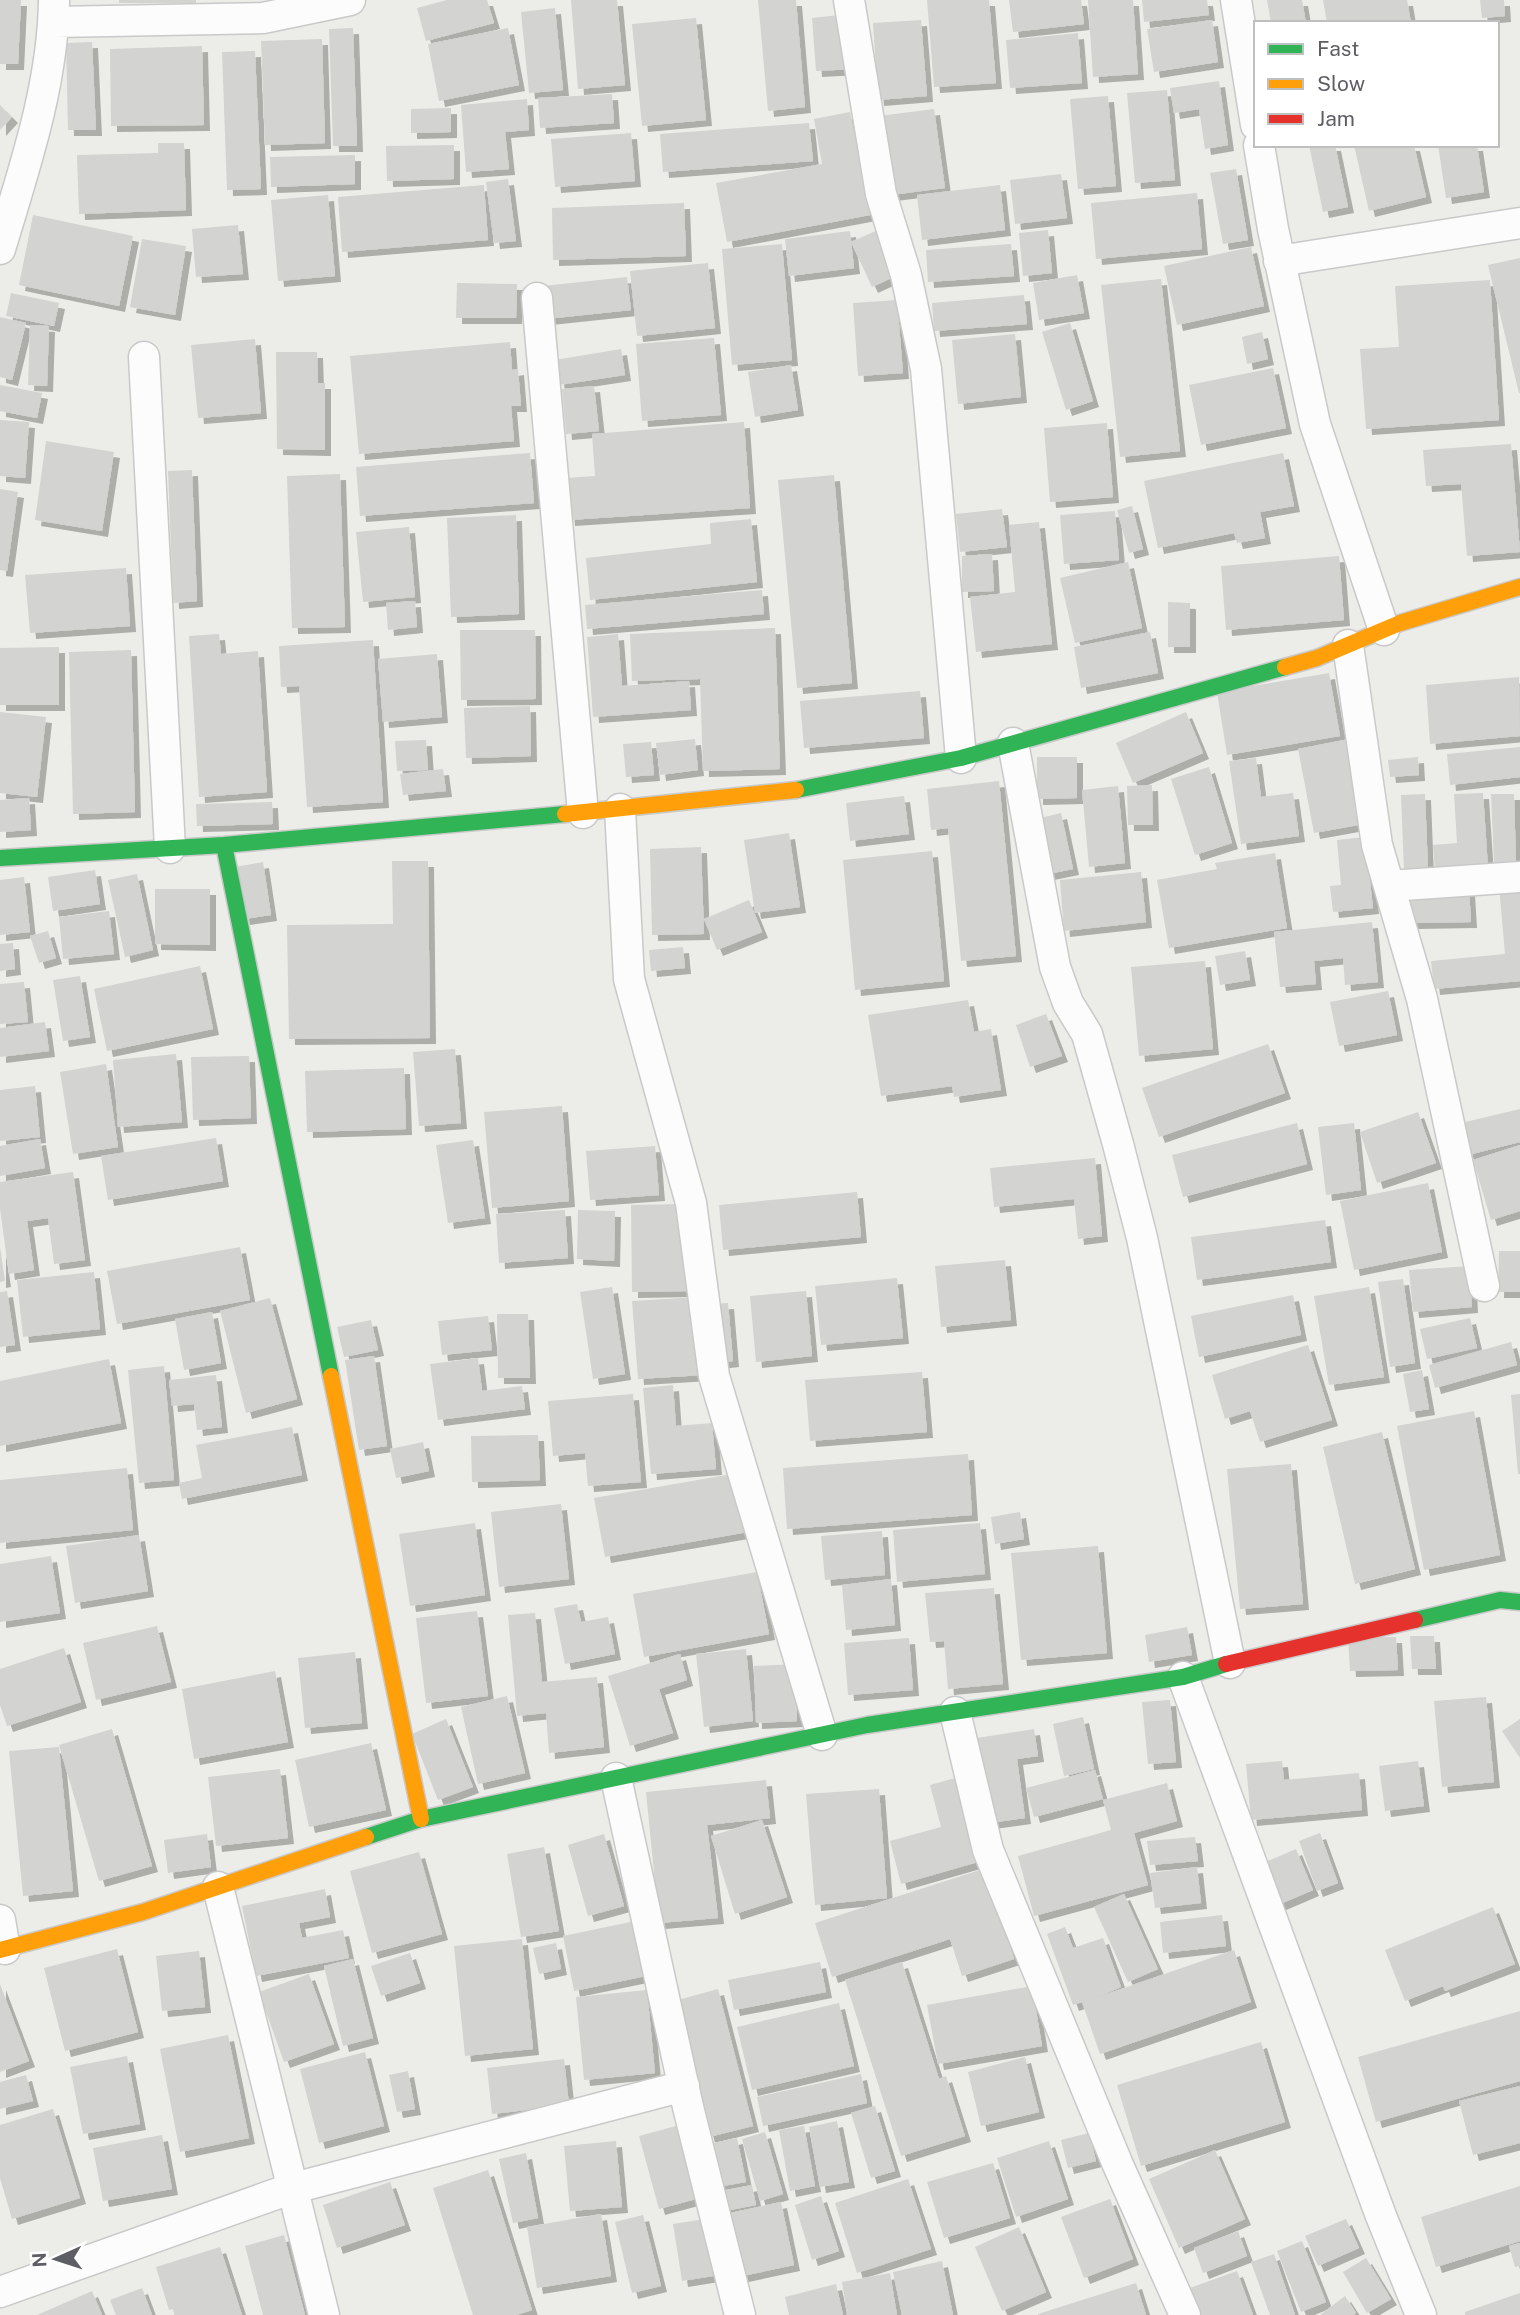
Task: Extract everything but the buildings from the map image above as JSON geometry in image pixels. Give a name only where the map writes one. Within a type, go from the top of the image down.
[{"type":"street","points":[[0,249],[4,216],[33,138],[54,11],[263,18],[350,0]]},
{"type":"street","points":[[849,0],[881,194],[906,275],[926,369],[961,758]]},
{"type":"street","points":[[1236,0],[1254,112]]},
{"type":"street","points":[[1259,147],[1279,261],[1315,424],[1384,630]]},
{"type":"street","points":[[1279,261],[1520,223]]},
{"type":"street","points":[[537,298],[583,813]]},
{"type":"street","points":[[144,357],[170,848]]},
{"type":"street","points":[[0,858],[224,845],[770,795],[961,758],[1317,658],[1384,630],[1520,587]]},
{"type":"street","points":[[1348,645],[1377,845],[1422,999],[1484,1286]]},
{"type":"street","points":[[1013,743],[1055,967],[1068,1003],[1087,1034],[1142,1238],[1230,1663]]},
{"type":"street","points":[[620,809],[629,979],[691,1203],[714,1376],[822,1735]]},
{"type":"street","points":[[224,845],[421,1819]]},
{"type":"street","points":[[1389,886],[1520,877]]},
{"type":"street","points":[[2,1940],[143,1912],[421,1819],[822,1735],[1184,1677],[1230,1663],[1500,1600],[1520,1602]]},
{"type":"street","points":[[1184,1677],[1381,2216],[1421,2315]]},
{"type":"street","points":[[955,1712],[988,1850],[1118,2165],[1185,2315]]},
{"type":"street","points":[[616,1778],[684,2086],[740,2315]]},
{"type":"street","points":[[218,1887],[290,2189],[324,2315]]},
{"type":"street","points":[[0,2292],[290,2189],[684,2086]]},
{"type":"traffic: fast","points":[[796,790],[961,758],[1285,667]]},
{"type":"traffic: fast","points":[[0,858],[224,845],[565,814]]},
{"type":"traffic: fast","points":[[224,845],[331,1376]]},
{"type":"traffic: fast","points":[[1415,1620],[1500,1600],[1520,1602]]},
{"type":"traffic: fast","points":[[366,1837],[421,1819],[867,1725],[1183,1677],[1226,1664]]},
{"type":"traffic: slow","points":[[1285,667],[1317,658],[1400,623],[1520,587]]},
{"type":"traffic: slow","points":[[565,814],[796,790]]},
{"type":"traffic: slow","points":[[331,1376],[421,1819]]},
{"type":"traffic: slow","points":[[0,1950],[143,1912],[366,1837]]},
{"type":"traffic: jam","points":[[1226,1664],[1415,1620]]}]
